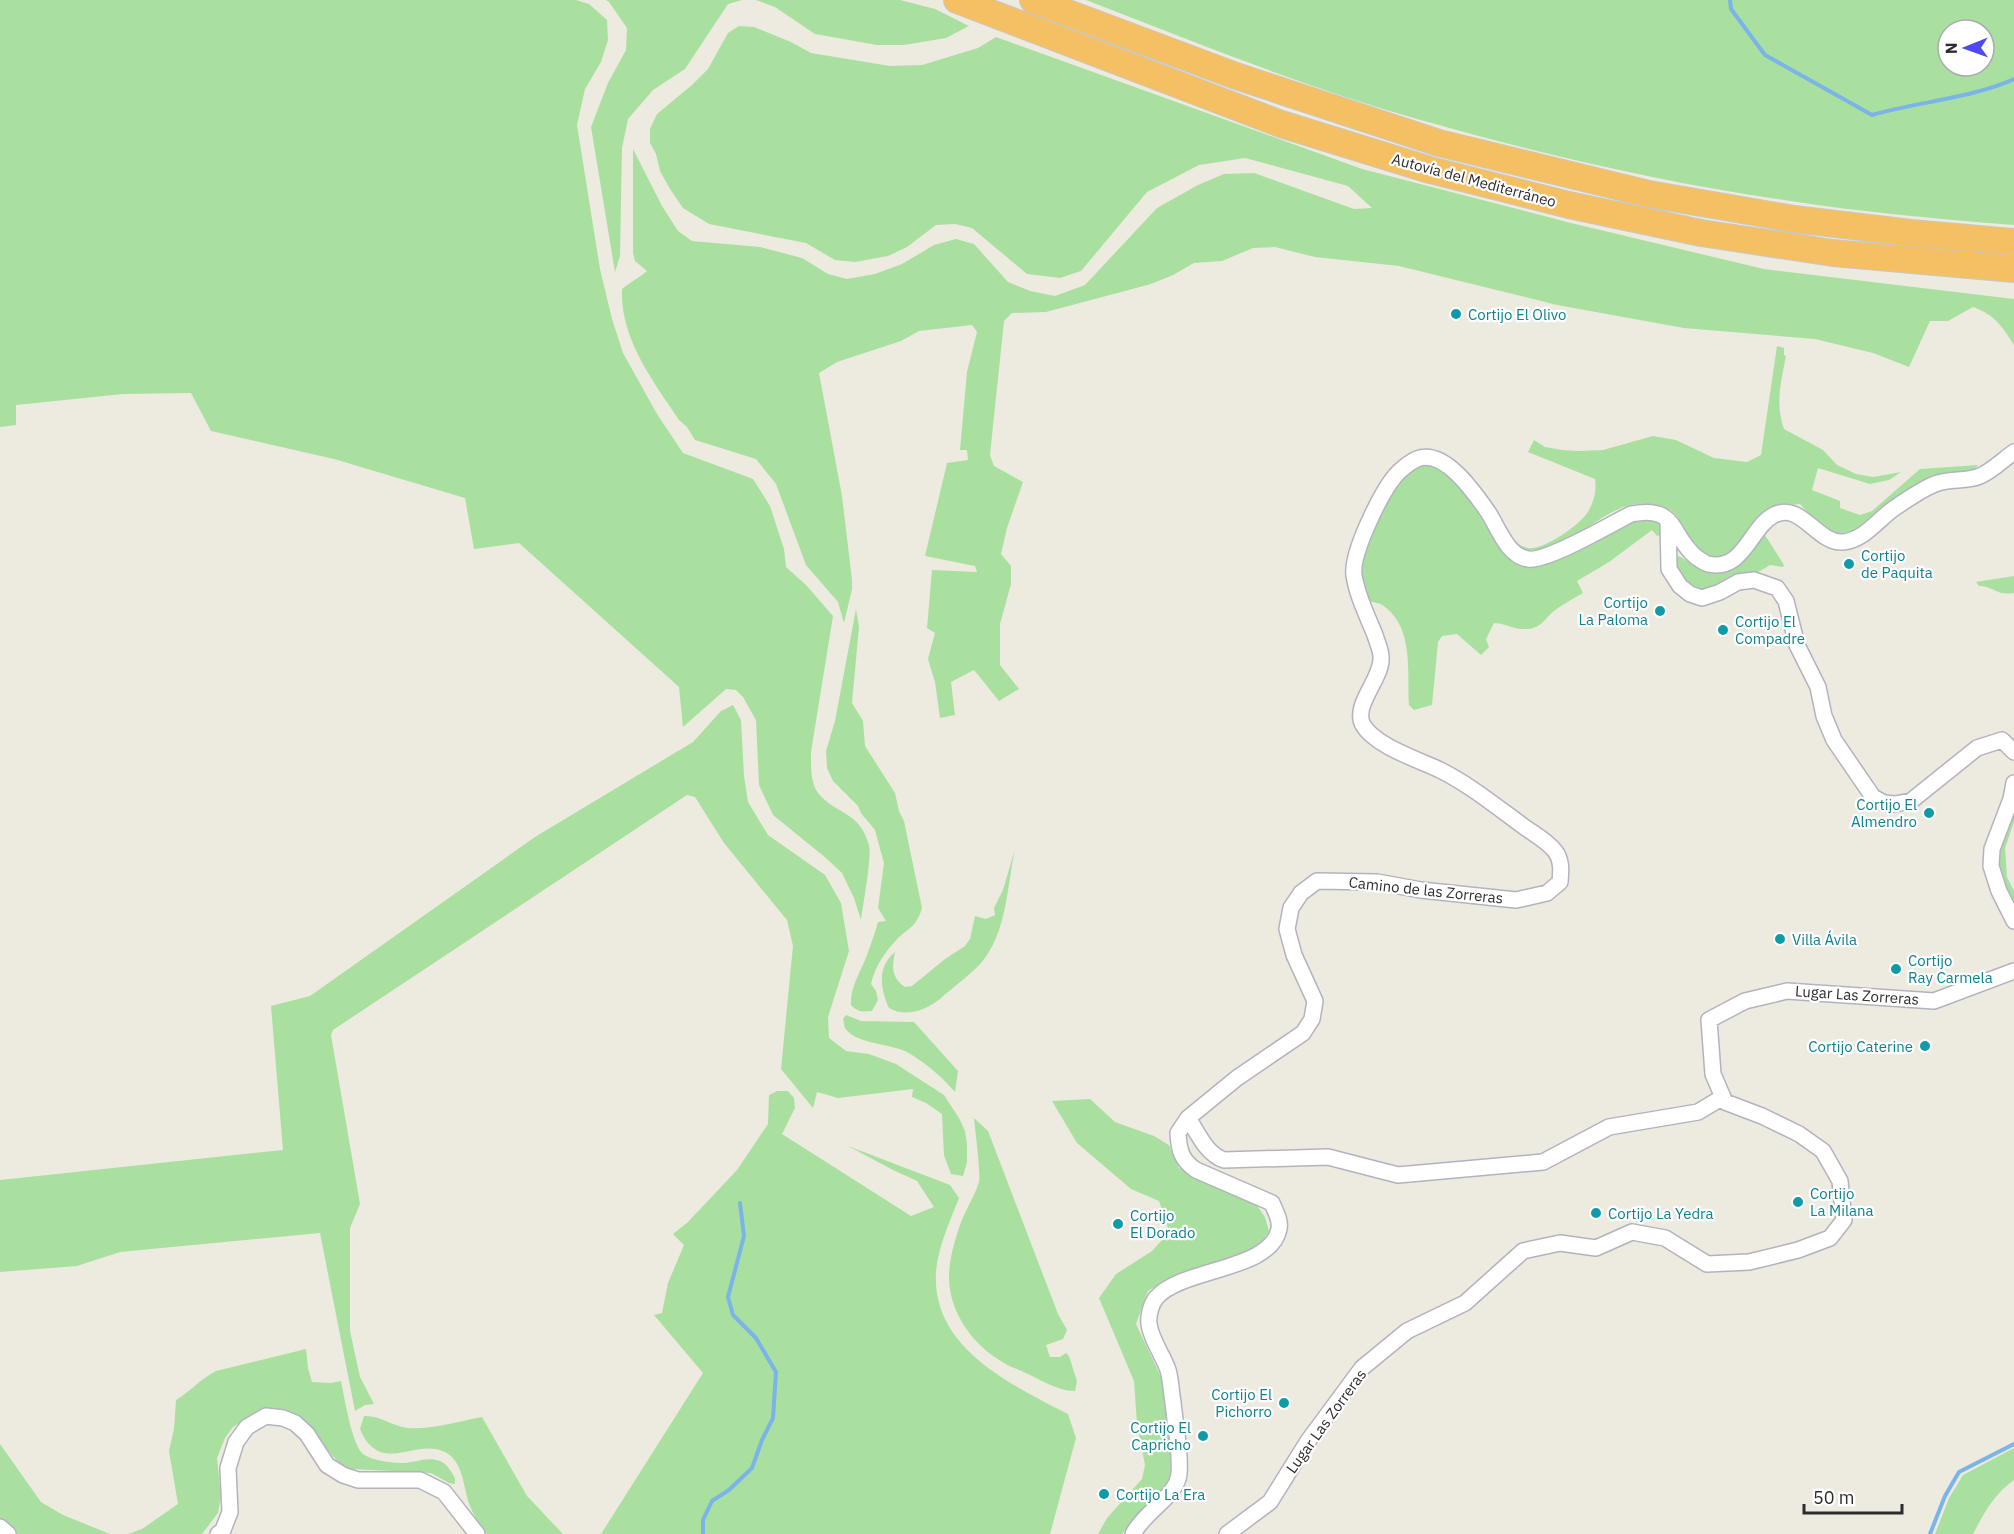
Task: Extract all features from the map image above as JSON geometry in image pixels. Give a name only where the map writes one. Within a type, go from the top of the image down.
[{"type":"highway","name":"Autovía del Mediterráneo","points":[[957,0],[1281,124],[1431,170],[1569,205],[1701,233],[1833,252],[2014,270]]},
{"type":"highway","name":"Autovía del Mediterráneo","points":[[1033,0],[1236,76],[1439,143],[1660,196],[1794,219],[2014,242]]},
{"type":"street","points":[[1668,518],[1689,550],[1708,564],[1725,563],[1736,557],[1764,523],[1773,515],[1784,512],[1795,514],[1828,538],[1842,542],[1859,537],[1893,508],[1936,483],[1980,476],[2014,452]]},
{"type":"street","name":"Camino de las Zorreras","points":[[1188,1118],[1237,1078],[1303,1033],[1312,1019],[1315,1001],[1294,955],[1287,929],[1291,908],[1301,893],[1317,881],[1377,882],[1421,890],[1516,900],[1547,893],[1560,882],[1562,867],[1557,853],[1545,842],[1479,794],[1443,772],[1381,742],[1362,724],[1360,712],[1380,671],[1382,657],[1359,596],[1354,573],[1355,559],[1374,512],[1396,474],[1417,459],[1429,457],[1441,460],[1452,468],[1488,512],[1508,546],[1519,557],[1530,560],[1547,556],[1630,514],[1644,511],[1656,512],[1668,518]]},
{"type":"street","points":[[1668,518],[1669,569],[1680,586],[1690,594],[1702,598],[1720,592],[1738,582],[1754,580],[1777,588],[1786,601],[1797,645],[1818,687],[1824,716],[1834,740],[1873,797],[1884,803],[1895,804],[1911,801],[1977,748],[2002,740],[2014,752]]},
{"type":"street","points":[[2014,783],[2012,799],[1992,849],[1991,866],[1999,891],[2014,921]]},
{"type":"street","name":"Lugar Las Zorreras","points":[[1227,1534],[1270,1502],[1308,1442],[1362,1368],[1407,1331],[1465,1303],[1523,1251],[1560,1243],[1596,1248],[1632,1232],[1665,1238],[1707,1264],[1749,1262],[1798,1250],[1830,1238],[1844,1220],[1840,1181],[1823,1152],[1799,1134],[1762,1116],[1725,1102],[1713,1074],[1709,1020],[1745,1001],[1787,991],[1934,1001],[2014,971]]},
{"type":"street","points":[[1133,1534],[1138,1524],[1176,1486],[1179,1474],[1177,1435],[1169,1372],[1149,1325],[1150,1312],[1155,1299],[1164,1291],[1199,1275],[1235,1265],[1268,1248],[1280,1227],[1272,1203],[1188,1165],[1179,1149],[1178,1133],[1188,1118],[1209,1151],[1215,1157],[1224,1160],[1328,1157],[1398,1175],[1543,1162],[1609,1127],[1698,1112],[1723,1097]]},
{"type":"street","points":[[218,1534],[223,1530],[230,1512],[228,1468],[236,1442],[247,1427],[266,1416],[283,1418],[295,1423],[307,1434],[327,1465],[343,1474],[358,1480],[420,1480],[444,1492],[477,1534]]},
{"type":"street","points":[[0,1527],[8,1534]]},
{"type":"green space","points":[[0,0],[576,0],[589,4],[607,20],[608,40],[601,62],[585,89],[577,125],[600,269],[612,319],[623,353],[657,414],[683,453],[753,479],[770,506],[784,549],[786,567],[806,585],[833,616],[811,752],[812,773],[818,793],[859,825],[869,845],[861,920],[842,873],[773,815],[759,785],[756,720],[743,697],[736,690],[726,689],[683,727],[679,687],[519,543],[474,549],[465,498],[334,459],[211,431],[191,393],[123,394],[16,405],[16,425],[0,427]]},
{"type":"green space","points":[[606,0],[742,0],[728,4],[685,69],[653,90],[628,119],[622,148],[620,256],[615,272],[591,127],[608,83],[626,50],[627,28]]},
{"type":"green space","points":[[756,0],[900,0],[935,9],[969,26],[946,38],[904,45],[877,45],[815,34],[775,7]]},
{"type":"green space","points":[[1086,0],[2014,0],[2014,225],[1841,208],[1691,185],[1553,155],[1417,119],[1333,93]]},
{"type":"green space","points":[[739,26],[754,27],[811,53],[890,66],[922,65],[978,48],[996,37],[1362,169],[1571,223],[1764,269],[2014,299],[2014,345],[1997,322],[1973,307],[1948,321],[1930,321],[1909,367],[1873,353],[1815,339],[1684,328],[1557,305],[1399,266],[1315,257],[1275,247],[1253,248],[1222,261],[1194,263],[1151,284],[1046,312],[1012,313],[1004,321],[990,455],[994,466],[1023,482],[1007,528],[1001,554],[1011,566],[1011,584],[1000,624],[1000,665],[1019,689],[999,701],[974,670],[951,682],[955,715],[940,718],[935,682],[928,659],[935,633],[927,628],[932,570],[977,572],[975,566],[925,556],[947,463],[968,460],[967,450],[960,450],[967,372],[977,332],[972,325],[919,331],[901,341],[837,362],[819,373],[842,496],[852,580],[844,623],[838,602],[806,565],[776,484],[756,459],[695,440],[649,375],[632,342],[626,325],[622,289],[647,271],[635,261],[633,253],[633,149],[662,206],[678,231],[692,241],[760,247],[802,258],[828,274],[847,279],[875,274],[902,264],[934,245],[956,239],[974,244],[1008,282],[1030,291],[1055,296],[1085,285],[1157,208],[1198,185],[1224,174],[1254,173],[1354,209],[1372,208],[1348,186],[1245,158],[1199,165],[1147,192],[1081,271],[1060,278],[1027,274],[972,228],[955,224],[936,225],[907,247],[888,256],[855,262],[835,260],[806,243],[709,224],[683,208],[670,189],[660,171],[656,154],[650,143],[650,129],[657,114],[708,69],[728,33]]},
{"type":"green space","points":[[1777,346],[1784,348],[1786,356],[1779,402],[1784,429],[1823,450],[1837,465],[1856,474],[1873,477],[1901,472],[1889,480],[1870,484],[1818,468],[1812,490],[1840,501],[1840,508],[1860,515],[1872,511],[1920,469],[1978,465],[1974,470],[1858,530],[1834,532],[1818,522],[1800,504],[1773,508],[1757,521],[1734,550],[1720,557],[1710,557],[1696,549],[1674,513],[1660,506],[1644,504],[1620,508],[1572,538],[1546,550],[1522,549],[1511,539],[1528,548],[1542,546],[1581,521],[1594,498],[1595,479],[1528,452],[1534,440],[1545,447],[1578,451],[1603,450],[1653,436],[1676,440],[1714,458],[1747,462],[1761,455]]},
{"type":"green space","points":[[1419,465],[1439,465],[1457,482],[1499,543],[1517,562],[1629,520],[1658,520],[1664,527],[1665,533],[1657,536],[1652,530],[1609,562],[1577,581],[1583,593],[1557,608],[1541,624],[1533,628],[1518,629],[1494,623],[1486,639],[1489,647],[1481,655],[1457,634],[1442,636],[1438,642],[1432,705],[1414,710],[1409,705],[1407,652],[1401,627],[1394,616],[1383,606],[1367,601],[1359,569],[1370,533],[1398,480]]},
{"type":"green space","points":[[1765,535],[1784,565],[1783,567],[1770,565],[1755,574],[1717,589],[1695,591],[1676,572],[1674,559],[1679,556],[1711,572],[1743,558]]},
{"type":"green space","points":[[2014,576],[2014,593],[2008,594],[1979,586],[1976,582]]},
{"type":"green space","points":[[856,609],[859,627],[852,703],[863,721],[865,746],[895,793],[904,821],[922,908],[916,922],[893,943],[878,965],[871,984],[878,1000],[872,1011],[858,1010],[851,1005],[851,998],[878,922],[886,921],[878,908],[884,863],[875,830],[858,806],[833,781],[827,768],[826,751],[835,721]]},
{"type":"green space","points":[[733,705],[741,720],[748,802],[768,835],[825,875],[841,903],[849,951],[828,1017],[829,1038],[846,1051],[869,1054],[896,1064],[944,1095],[965,1131],[967,1162],[963,1176],[951,1174],[944,1155],[942,1114],[912,1097],[913,1089],[838,1098],[817,1092],[813,1108],[781,1069],[793,946],[787,920],[724,843],[695,797],[687,795],[333,1030],[331,1035],[360,1204],[350,1228],[350,1331],[360,1377],[374,1404],[365,1405],[355,1411],[320,1233],[120,1252],[77,1266],[0,1272],[0,1180],[283,1150],[271,1006],[310,996],[535,837],[693,742],[721,711]]},
{"type":"green space","points":[[2014,799],[2014,822],[2005,848],[2007,877],[2014,891],[2014,912],[1997,870],[1997,858]]},
{"type":"green space","points":[[1015,849],[1001,924],[990,951],[981,963],[929,1006],[909,1012],[889,1008],[882,978],[889,958],[895,952],[893,967],[897,979],[905,987],[912,986],[965,946],[970,939],[975,916],[986,919],[995,915],[994,908],[1003,890]]},
{"type":"green space","points":[[846,1015],[861,1021],[914,1022],[958,1071],[955,1092],[933,1070],[907,1052],[865,1041],[850,1033],[844,1026],[843,1019]]},
{"type":"green space","points":[[777,1091],[788,1091],[794,1098],[795,1108],[782,1134],[911,1216],[934,1207],[917,1181],[848,1146],[950,1185],[959,1198],[942,1244],[936,1272],[938,1299],[947,1322],[961,1343],[979,1361],[1023,1390],[1068,1414],[1076,1438],[1050,1534],[601,1534],[703,1373],[654,1315],[662,1313],[668,1283],[684,1245],[673,1234],[688,1222],[737,1170],[768,1124],[769,1095]]},
{"type":"green space","points":[[1090,1099],[1115,1122],[1154,1136],[1169,1145],[1179,1168],[1256,1204],[1265,1217],[1269,1231],[1263,1241],[1251,1251],[1173,1276],[1148,1291],[1136,1324],[1162,1379],[1171,1473],[1167,1486],[1122,1534],[1098,1534],[1107,1518],[1142,1479],[1145,1465],[1137,1424],[1134,1381],[1099,1298],[1116,1274],[1152,1251],[1169,1232],[1159,1201],[1131,1189],[1077,1143],[1052,1101]]},
{"type":"green space","points":[[974,1118],[988,1131],[1058,1314],[1067,1330],[1063,1339],[1046,1345],[1050,1357],[1060,1357],[1066,1353],[1069,1356],[1077,1381],[1075,1391],[1054,1386],[1005,1364],[992,1355],[970,1334],[955,1307],[950,1292],[951,1258],[961,1222],[979,1182]]},
{"type":"green space","points":[[306,1349],[312,1382],[341,1381],[352,1430],[362,1453],[375,1459],[393,1462],[407,1463],[431,1459],[440,1461],[450,1470],[455,1478],[455,1484],[431,1473],[352,1469],[339,1463],[299,1418],[272,1409],[255,1414],[233,1427],[225,1438],[217,1458],[221,1497],[218,1513],[202,1534],[128,1534],[142,1529],[178,1504],[169,1451],[174,1429],[176,1400],[216,1371]]},
{"type":"green space","points":[[364,1416],[375,1417],[408,1428],[435,1426],[482,1417],[527,1496],[563,1534],[487,1534],[472,1510],[462,1476],[451,1456],[434,1449],[399,1453],[378,1451],[368,1443],[360,1429]]},
{"type":"green space","points":[[0,1444],[41,1502],[63,1515],[110,1534],[16,1534],[4,1525],[0,1518]]},
{"type":"green space","points":[[2014,1448],[2014,1480],[1995,1498],[1973,1534],[1935,1534],[1949,1498],[1963,1475]]},
{"type":"waterway","points":[[1730,0],[1731,9],[1765,55],[1872,115],[1980,91],[2014,79]]},
{"type":"waterway","points":[[703,1534],[703,1520],[712,1501],[729,1490],[752,1468],[773,1418],[776,1372],[756,1338],[733,1315],[728,1297],[744,1236],[740,1203]]},
{"type":"waterway","points":[[1930,1534],[1945,1496],[1959,1472],[2014,1444]]},
{"type":"place","name":"Cortijo El Olivo","points":[[1456,314]]},
{"type":"place","name":"Cortijo de Paquita","points":[[1849,564]]},
{"type":"place","name":"Cortijo La Paloma","points":[[1660,611]]},
{"type":"place","name":"Cortijo El Compadre","points":[[1723,630]]},
{"type":"place","name":"Cortijo El Almendro","points":[[1929,813]]},
{"type":"place","name":"Villa Ávila","points":[[1780,939]]},
{"type":"place","name":"Cortijo Ray Carmela","points":[[1896,969]]},
{"type":"place","name":"Cortijo Caterine","points":[[1925,1046]]},
{"type":"place","name":"Cortijo La Milana","points":[[1798,1202]]},
{"type":"place","name":"Cortijo La Yedra","points":[[1596,1213]]},
{"type":"place","name":"Cortijo El Dorado","points":[[1118,1224]]},
{"type":"place","name":"Cortijo El Pichorro","points":[[1284,1403]]},
{"type":"place","name":"Cortijo El Capricho","points":[[1203,1436]]},
{"type":"place","name":"Cortijo La Era","points":[[1104,1494]]}]
